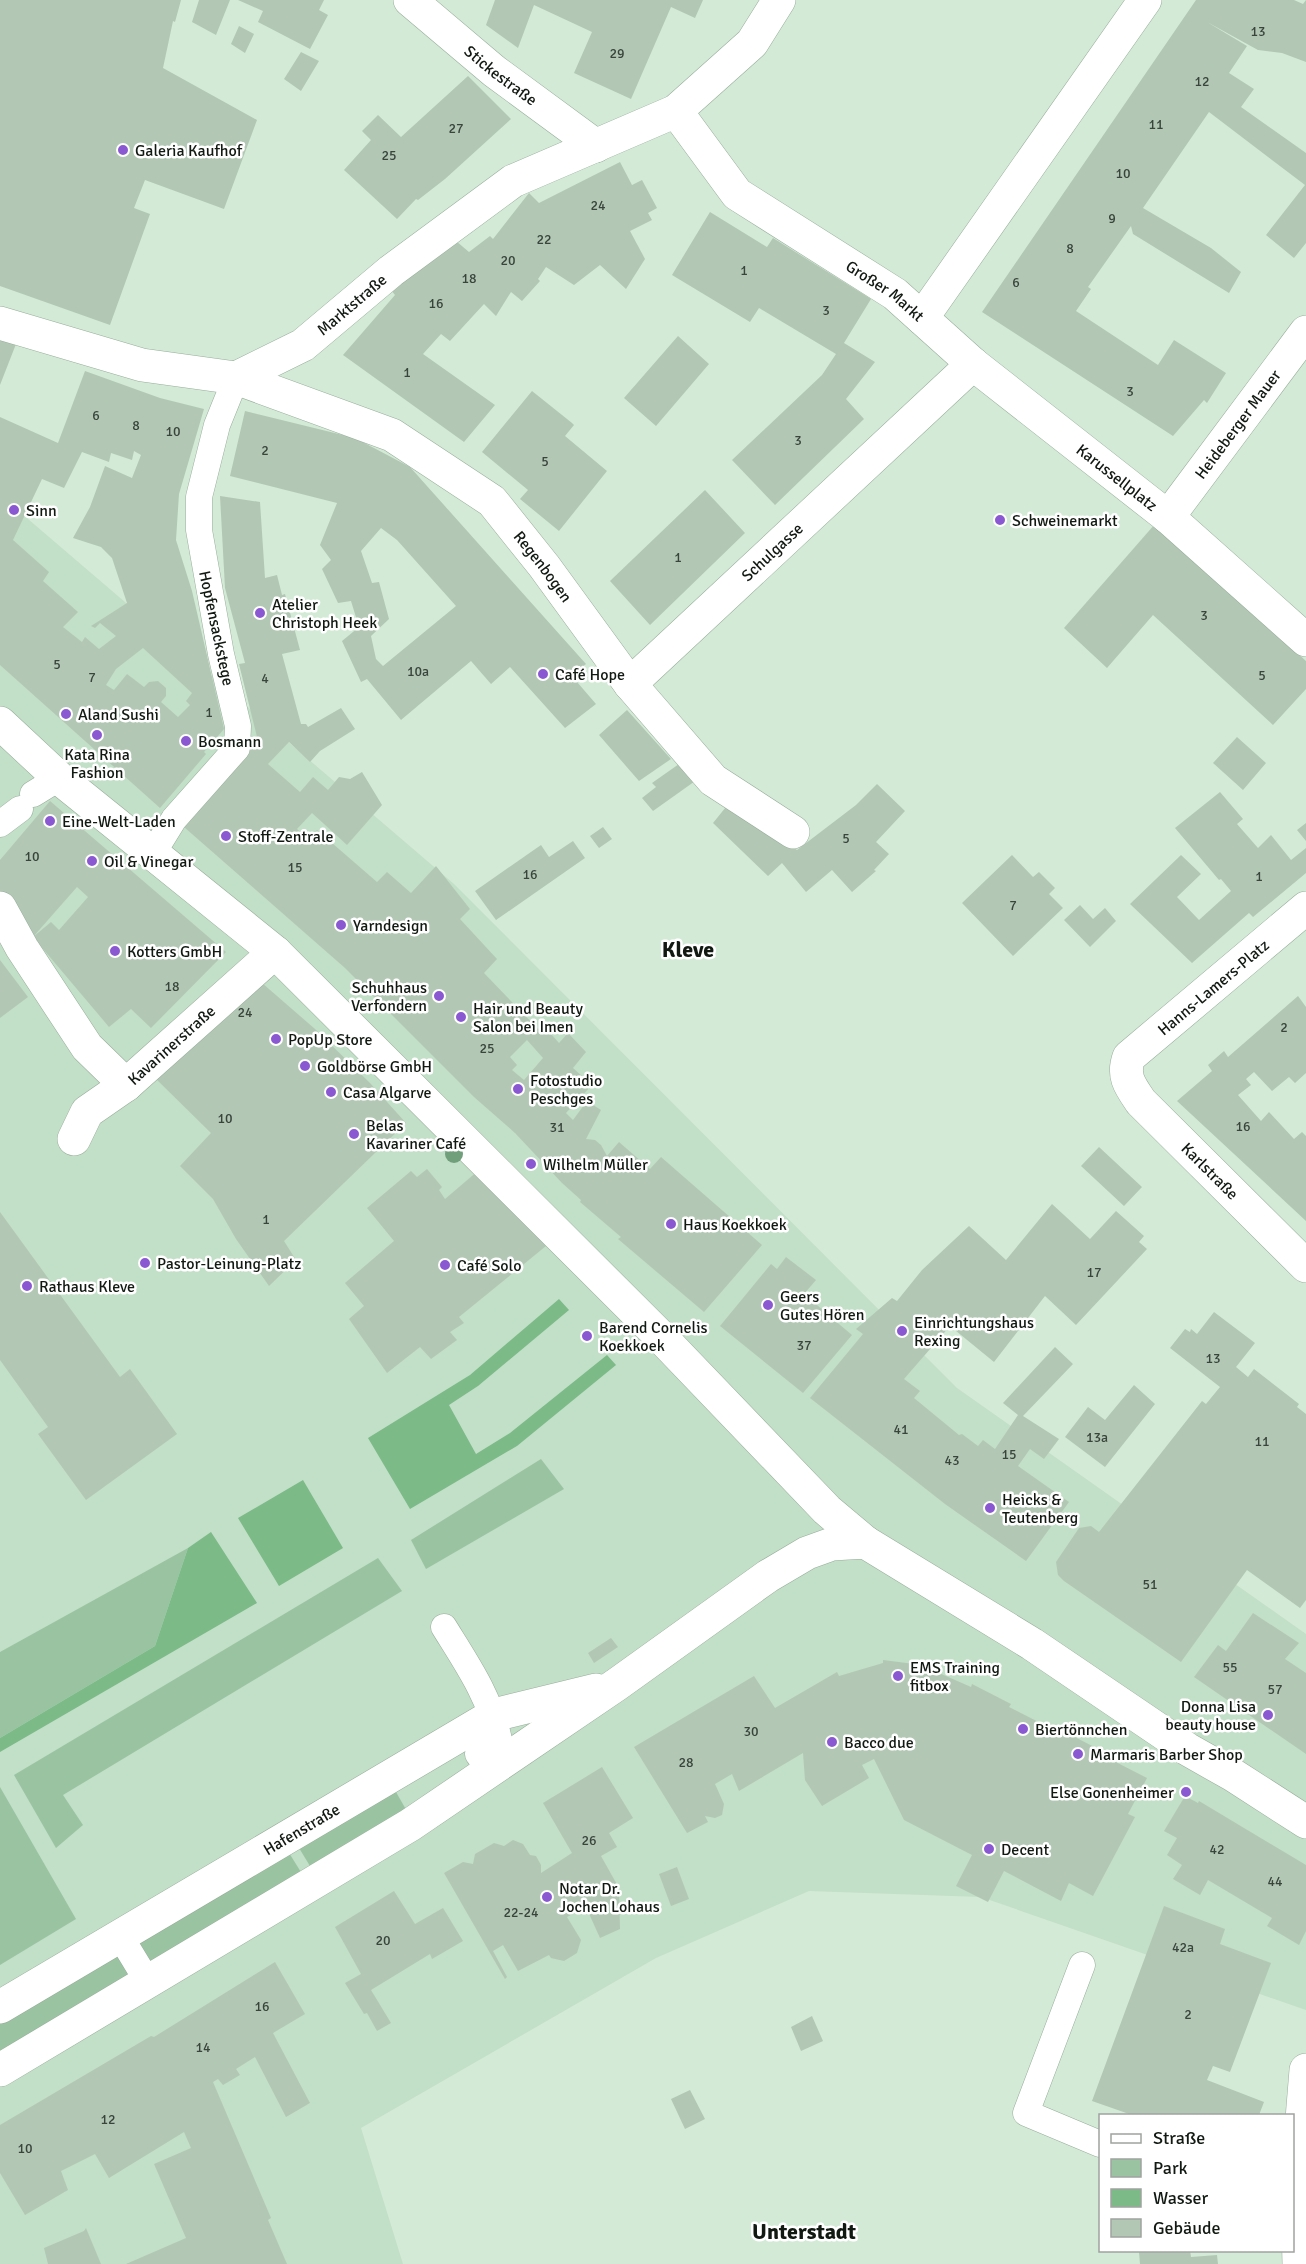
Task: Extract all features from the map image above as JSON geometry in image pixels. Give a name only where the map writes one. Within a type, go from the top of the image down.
[{"type":"street","name":"Stickestraße","points":[[410,0],[494,71],[596,146]]},
{"type":"street","points":[[676,111],[752,43],[779,0]]},
{"type":"street","name":"Großer Markt","points":[[676,111],[737,194],[895,294],[922,318],[1145,0]]},
{"type":"street","name":"Marktstraße","points":[[236,378],[303,345],[391,272],[513,181],[676,111]]},
{"type":"street","name":"Karussellplatz","points":[[922,318],[973,364],[1167,518],[1306,640]]},
{"type":"street","points":[[0,323],[142,365],[236,378]]},
{"type":"street","name":"Heideberger Mauer","points":[[1167,518],[1306,332]]},
{"type":"street","name":"Schulgasse","points":[[630,684],[973,364]]},
{"type":"street","name":"Regenbogen","points":[[236,378],[392,435],[492,501],[544,566],[630,684],[713,780],[793,832]]},
{"type":"street","points":[[0,723],[28,801],[153,853],[275,952],[661,1337],[827,1510],[865,1542],[1032,1644],[1187,1749],[1233,1775],[1306,1822]]},
{"type":"street","points":[[0,908],[22,948],[87,1047],[126,1085]]},
{"type":"street","name":"Hanns-Lamers-Platz","points":[[1125,1069],[1129,1058],[1306,908]]},
{"type":"street","name":"Kavarinerstraße","points":[[74,1139],[87,1113],[126,1085],[275,952]]},
{"type":"street","name":"Karlstraße","points":[[1125,1069],[1127,1083],[1141,1102],[1306,1266]]},
{"type":"street","points":[[0,2070],[410,1825],[491,1772],[768,1576],[807,1553],[832,1544],[865,1542]]},
{"type":"street","name":"Hafenstraße","points":[[0,2007],[494,1715],[616,1685]]},
{"type":"street","points":[[1299,2264],[1295,2219],[1306,2070]]},
{"type":"lane","name":"Hopfensackstege","points":[[153,853],[174,819],[237,748],[238,726],[221,654],[199,530],[199,497],[217,425],[236,378]]},
{"type":"lane","points":[[444,1627],[483,1691],[494,1715],[499,1740],[478,1754],[491,1772]]},
{"type":"lane","points":[[120,1936],[148,1982]]},
{"type":"lane","points":[[1082,1965],[1026,2113],[1099,2143]]},
{"type":"shaded area","points":[[0,495],[454,884],[957,1388],[1306,1634],[1306,2010],[981,1897],[809,1891],[656,1958],[361,2128],[403,2264],[0,2264]]},
{"type":"green space","points":[[541,1459],[564,1489],[426,1569],[411,1540]]},
{"type":"green space","points":[[188,1548],[155,1646],[0,1738],[0,1652]]},
{"type":"green space","points":[[378,1558],[402,1591],[63,1795],[83,1825],[56,1848],[14,1775]]},
{"type":"green space","points":[[392,1785],[408,1813],[313,1871],[296,1843]]},
{"type":"green space","points":[[0,1787],[76,1919],[0,1965]]},
{"type":"green space","points":[[286,1848],[304,1877],[160,1963],[144,1959],[133,1939]]},
{"type":"green space","points":[[115,1950],[132,1979],[0,2058],[0,2019]]},
{"type":"water","points":[[559,1299],[569,1310],[478,1386],[449,1405],[476,1454],[510,1433],[607,1355],[616,1365],[517,1446],[410,1509],[368,1438],[470,1375]]},
{"type":"water","points":[[303,1480],[343,1548],[279,1586],[238,1518]]},
{"type":"water","points":[[211,1532],[257,1603],[0,1752],[0,1738],[155,1646],[188,1548]]},
{"type":"building","name":"Galeria Kaufhof","points":[[0,0],[181,0],[175,22],[173,21],[163,68],[257,120],[224,209],[145,180],[134,208],[150,214],[110,325],[0,286]]},
{"type":"building","points":[[199,0],[230,0],[216,35],[192,22]]},
{"type":"building","points":[[238,0],[324,0],[319,10],[328,15],[310,49],[258,22],[263,11]]},
{"type":"building","points":[[495,0],[703,0],[695,18],[671,7],[631,99],[574,73],[592,32],[534,5],[518,48],[486,25]]},
{"type":"building","points":[[1196,0],[1294,0],[1303,4],[1306,0],[1306,62],[1282,53],[1258,50],[1207,22],[1247,46],[1229,73],[1254,89],[1241,107],[1306,153],[1306,243],[1294,258],[1266,235],[1305,185],[1209,112],[1143,208],[1211,248],[1241,272],[1229,293],[1133,234],[1131,226],[1088,287],[1091,289],[1076,311],[1158,365],[1174,340],[1226,373],[1207,403],[1204,400],[1173,436],[982,312]]},
{"type":"building","points":[[239,26],[254,34],[245,53],[231,44]]},
{"type":"building","points":[[301,52],[319,61],[301,91],[284,79]]},
{"type":"building","points":[[468,76],[511,119],[445,179],[418,200],[416,199],[397,219],[344,170],[371,140],[362,131],[378,115],[401,137]]},
{"type":"building","points":[[620,162],[632,185],[642,180],[657,208],[648,213],[652,220],[630,231],[645,259],[626,289],[600,265],[574,285],[546,267],[538,279],[540,281],[522,301],[511,292],[496,316],[484,304],[450,341],[441,334],[423,354],[495,405],[464,442],[343,355],[395,295],[391,290],[456,241],[469,252],[490,236],[493,239],[529,193],[539,203]]},
{"type":"building","points":[[710,212],[767,247],[773,238],[871,299],[844,343],[875,362],[846,399],[864,419],[775,505],[732,460],[822,375],[836,354],[759,308],[750,322],[672,275]]},
{"type":"building","points":[[678,336],[709,364],[656,426],[624,398]]},
{"type":"building","points":[[0,337],[16,344],[0,385]]},
{"type":"building","points":[[85,371],[160,398],[204,409],[179,494],[176,540],[192,591],[224,729],[160,808],[0,665],[0,417],[58,443]],"holes":[[[134,451],[141,455],[132,478],[105,466],[90,507],[73,538],[101,547],[112,558],[127,603],[91,626],[95,628],[100,623],[116,636],[99,649],[85,637],[82,642],[63,627],[78,612],[43,581],[49,572],[13,540],[42,479],[64,488],[82,452],[109,462],[111,453],[132,460]],[[143,648],[192,693],[186,701],[190,705],[178,717],[161,702],[166,696],[166,688],[158,681],[149,682],[144,687],[127,674],[114,690],[106,685],[116,669]]]},
{"type":"building","points":[[532,391],[574,425],[565,436],[607,471],[559,531],[520,499],[528,490],[482,452]]},
{"type":"building","points":[[245,411],[355,438],[410,467],[586,664],[571,675],[596,704],[565,728],[510,667],[491,684],[471,661],[401,720],[367,679],[361,682],[342,641],[359,627],[351,601],[338,603],[322,569],[331,560],[320,545],[337,503],[230,476]],"holes":[[[381,528],[397,540],[456,606],[383,666],[376,659],[371,636],[389,619],[379,582],[372,583],[361,551]]]},
{"type":"building","points":[[705,490],[745,533],[650,625],[610,581]]},
{"type":"building","points":[[220,496],[260,502],[265,578],[277,575],[282,595],[285,594],[300,650],[282,654],[301,724],[306,724],[308,727],[341,708],[355,729],[320,751],[310,762],[289,742],[268,764],[300,792],[313,777],[328,790],[339,777],[350,779],[362,772],[382,805],[347,845],[312,813],[297,829],[308,839],[317,830],[377,882],[387,872],[411,893],[436,866],[470,909],[460,919],[497,959],[484,973],[538,1029],[543,1025],[559,1043],[568,1033],[586,1052],[573,1068],[592,1085],[566,1113],[573,1120],[587,1101],[601,1110],[586,1139],[595,1140],[607,1156],[619,1142],[650,1169],[661,1157],[762,1245],[704,1312],[618,1239],[621,1237],[580,1202],[581,1200],[515,1133],[474,1097],[345,968],[184,827],[258,741],[239,664],[245,663],[225,588]],"holes":[[[527,1040],[543,1058],[524,1080],[512,1070],[517,1065],[510,1057]]]},
{"type":"building","points":[[1155,524],[1306,661],[1306,689],[1273,725],[1153,615],[1107,668],[1064,628]]},
{"type":"building","points":[[627,710],[671,759],[639,781],[599,735]]},
{"type":"building","points":[[1237,737],[1266,763],[1243,790],[1213,763]]},
{"type":"building","points":[[679,764],[698,779],[653,811],[642,798],[656,787],[652,783]]},
{"type":"building","points":[[877,784],[905,811],[876,842],[889,854],[874,870],[876,871],[852,892],[832,870],[806,892],[782,863],[768,876],[713,823],[730,802],[797,850],[856,805]]},
{"type":"building","points":[[1220,792],[1243,819],[1237,824],[1258,848],[1271,835],[1291,860],[1306,848],[1306,873],[1253,917],[1249,913],[1192,963],[1130,904],[1181,855],[1201,874],[1177,897],[1199,920],[1231,891],[1175,828]]},
{"type":"building","points":[[50,801],[226,952],[151,1028],[131,1009],[109,1027],[33,937],[0,908],[0,860]],"holes":[[[77,887],[88,897],[59,930],[51,922],[33,937]]]},
{"type":"building","points":[[1306,823],[1306,841],[1297,830]]},
{"type":"building","points":[[603,827],[612,839],[599,848],[590,836]]},
{"type":"building","points":[[573,841],[585,858],[496,920],[475,891],[541,845],[549,857]]},
{"type":"building","points":[[1012,855],[1033,877],[1039,872],[1055,888],[1049,894],[1063,908],[1013,956],[962,903]]},
{"type":"building","points":[[1080,905],[1093,919],[1105,908],[1116,921],[1090,947],[1064,920]]},
{"type":"building","points":[[0,960],[28,997],[0,1018]]},
{"type":"building","points":[[254,976],[315,1029],[370,1083],[406,1123],[284,1241],[296,1260],[269,1286],[236,1239],[213,1199],[180,1166],[211,1133],[153,1076]]},
{"type":"building","points":[[1298,996],[1306,1007],[1306,1073],[1295,1083],[1289,1077],[1272,1091],[1254,1072],[1246,1079],[1251,1085],[1238,1095],[1261,1121],[1269,1112],[1294,1139],[1302,1132],[1306,1136],[1306,1221],[1177,1101],[1212,1071],[1208,1065],[1224,1051],[1228,1057]]},
{"type":"building","points":[[1099,1147],[1142,1187],[1124,1206],[1081,1166]]},
{"type":"building","name":"Café Solo","points":[[427,1169],[442,1187],[439,1190],[445,1199],[479,1170],[546,1246],[459,1317],[464,1323],[450,1332],[457,1340],[431,1359],[420,1347],[387,1373],[349,1319],[364,1306],[345,1283],[394,1241],[367,1208],[411,1171],[417,1177]]},
{"type":"building","points":[[1052,1204],[1090,1239],[1116,1211],[1144,1236],[1139,1242],[1147,1249],[1076,1325],[1045,1296],[994,1362],[950,1326],[904,1379],[920,1391],[914,1398],[959,1435],[962,1434],[978,1446],[983,1440],[995,1449],[1018,1415],[1003,1403],[1055,1347],[1073,1364],[1023,1416],[1059,1439],[1044,1459],[1030,1449],[1018,1466],[1069,1502],[1026,1561],[945,1504],[810,1398],[863,1334],[856,1329],[892,1298],[897,1301],[922,1270],[969,1226],[1006,1260]]},
{"type":"building","name":"Rathaus Kleve","points":[[0,1212],[120,1377],[130,1369],[177,1434],[86,1500],[38,1434],[48,1427],[0,1360]]},
{"type":"building","points":[[786,1257],[816,1280],[804,1294],[830,1316],[832,1313],[836,1317],[833,1319],[852,1335],[803,1393],[720,1326],[771,1264],[777,1269]]},
{"type":"building","points":[[1214,1312],[1255,1343],[1236,1367],[1248,1377],[1254,1369],[1299,1404],[1297,1407],[1306,1414],[1306,1600],[1300,1608],[1247,1570],[1181,1662],[1064,1581],[1058,1575],[1056,1562],[1079,1528],[1091,1526],[1099,1532],[1202,1401],[1206,1404],[1220,1387],[1170,1348],[1185,1329],[1190,1332],[1191,1329],[1197,1334]]},
{"type":"building","points":[[1134,1385],[1155,1404],[1105,1467],[1065,1437],[1088,1407],[1105,1420]]},
{"type":"building","points":[[1253,1613],[1299,1643],[1285,1659],[1306,1673],[1306,1754],[1194,1677],[1218,1645],[1226,1651]]},
{"type":"building","points":[[611,1638],[618,1647],[594,1663],[588,1653]]},
{"type":"building","points":[[883,1660],[930,1666],[930,1669],[971,1687],[972,1684],[1011,1704],[1009,1707],[1106,1753],[1104,1756],[1147,1778],[1128,1814],[1135,1817],[1093,1896],[1069,1883],[1061,1901],[1004,1871],[988,1902],[956,1886],[972,1855],[904,1820],[874,1759],[862,1765],[869,1778],[822,1806],[805,1780],[803,1753],[739,1791],[732,1774],[715,1784],[724,1804],[722,1815],[715,1818],[705,1816],[708,1822],[687,1833],[634,1747],[754,1676],[775,1708],[837,1672],[839,1676],[883,1663]]},
{"type":"building","points":[[602,1767],[633,1818],[609,1833],[617,1847],[601,1856],[619,1888],[620,1929],[600,1938],[586,1907],[567,1917],[581,1940],[577,1953],[564,1961],[551,1958],[549,1955],[518,1971],[503,1945],[493,1951],[507,1977],[505,1979],[444,1873],[463,1862],[473,1864],[475,1854],[494,1843],[504,1846],[513,1840],[523,1844],[530,1855],[536,1856],[541,1865],[541,1873],[572,1853],[543,1803]]},
{"type":"building","points":[[1185,1796],[1198,1803],[1199,1801],[1306,1865],[1306,1931],[1299,1945],[1267,1926],[1272,1918],[1208,1880],[1200,1895],[1173,1879],[1182,1865],[1167,1855],[1177,1838],[1164,1831]]},
{"type":"building","points":[[677,1867],[689,1899],[671,1906],[659,1874]]},
{"type":"building","points":[[394,1891],[415,1924],[443,1908],[463,1941],[432,1959],[430,1954],[371,1990],[391,2023],[377,2031],[345,1983],[361,1974],[335,1927]]},
{"type":"building","points":[[1164,1906],[1225,1929],[1220,1944],[1271,1963],[1230,2072],[1213,2066],[1207,2080],[1264,2102],[1259,2114],[1129,2114],[1092,2101]]},
{"type":"building","points":[[275,1962],[305,2014],[273,2033],[310,2103],[286,2117],[255,2057],[236,2069],[240,2075],[223,2085],[218,2079],[213,2082],[271,2218],[268,2220],[287,2264],[126,2264],[186,2238],[154,2164],[191,2148],[184,2132],[109,2178],[95,2154],[61,2171],[68,2190],[25,2215],[0,2173],[0,2125],[151,2036],[154,2037]]},
{"type":"building","points":[[812,2016],[823,2041],[801,2051],[791,2027]]},
{"type":"building","points":[[690,2090],[705,2119],[685,2129],[671,2099]]},
{"type":"building","points":[[86,2228],[101,2264],[48,2264],[44,2248],[84,2231]]},
{"type":"building","points":[[1139,2252],[1190,2252],[1191,2257],[1217,2255],[1218,2264],[1140,2264]]},
{"type":"place","name":"Galeria Kaufhof","points":[[123,150]]},
{"type":"place","name":"Sinn","points":[[14,510]]},
{"type":"place","name":"Schweinemarkt","points":[[1000,520]]},
{"type":"place","name":"Atelier Christoph Heek","points":[[260,613]]},
{"type":"place","name":"Café Hope","points":[[543,674]]},
{"type":"place","name":"Aland Sushi","points":[[66,714]]},
{"type":"place","name":"Kata Rina Fashion","points":[[97,735]]},
{"type":"place","name":"Bosmann","points":[[186,741]]},
{"type":"place","name":"Eine-Welt-Laden","points":[[50,821]]},
{"type":"place","name":"Stoff-Zentrale","points":[[226,836]]},
{"type":"place","name":"Oil & Vinegar","points":[[92,861]]},
{"type":"place","name":"Yarndesign","points":[[341,925]]},
{"type":"place","name":"Kotters GmbH","points":[[115,951]]},
{"type":"place","name":"Schuhhaus Verfondern","points":[[439,996]]},
{"type":"place","name":"Hair und Beauty Salon bei Imen","points":[[461,1017]]},
{"type":"place","name":"PopUp Store","points":[[276,1039]]},
{"type":"place","name":"Goldbörse GmbH","points":[[305,1066]]},
{"type":"place","name":"Fotostudio Peschges","points":[[518,1089]]},
{"type":"place","name":"Casa Algarve","points":[[331,1092]]},
{"type":"place","name":"Belas Kavariner Café","points":[[354,1134]]},
{"type":"place","name":"Wilhelm Müller","points":[[531,1164]]},
{"type":"place","name":"Haus Koekkoek","points":[[671,1224]]},
{"type":"place","name":"Pastor-Leinung-Platz","points":[[145,1263]]},
{"type":"place","name":"Café Solo","points":[[445,1265]]},
{"type":"place","name":"Rathaus Kleve","points":[[27,1286]]},
{"type":"place","name":"Geers Gutes Hören","points":[[768,1305]]},
{"type":"place","name":"Einrichtungshaus Rexing","points":[[902,1331]]},
{"type":"place","name":"Barend Cornelis Koekkoek","points":[[587,1336]]},
{"type":"place","name":"Heicks & Teutenberg","points":[[990,1508]]},
{"type":"place","name":"EMS Training fitbox","points":[[898,1676]]},
{"type":"place","name":"Donna Lisa beauty house","points":[[1268,1715]]},
{"type":"place","name":"Biertönnchen","points":[[1023,1729]]},
{"type":"place","name":"Bacco due","points":[[832,1742]]},
{"type":"place","name":"Marmaris Barber Shop","points":[[1078,1754]]},
{"type":"place","name":"Else Gonenheimer","points":[[1186,1792]]},
{"type":"place","name":"Decent","points":[[989,1849]]},
{"type":"place","name":"Notar Dr. Jochen Lohaus","points":[[547,1897]]},
{"type":"district","name":"Kleve","points":[[688,949]]},
{"type":"district","name":"Unterstadt","points":[[804,2231]]}]
